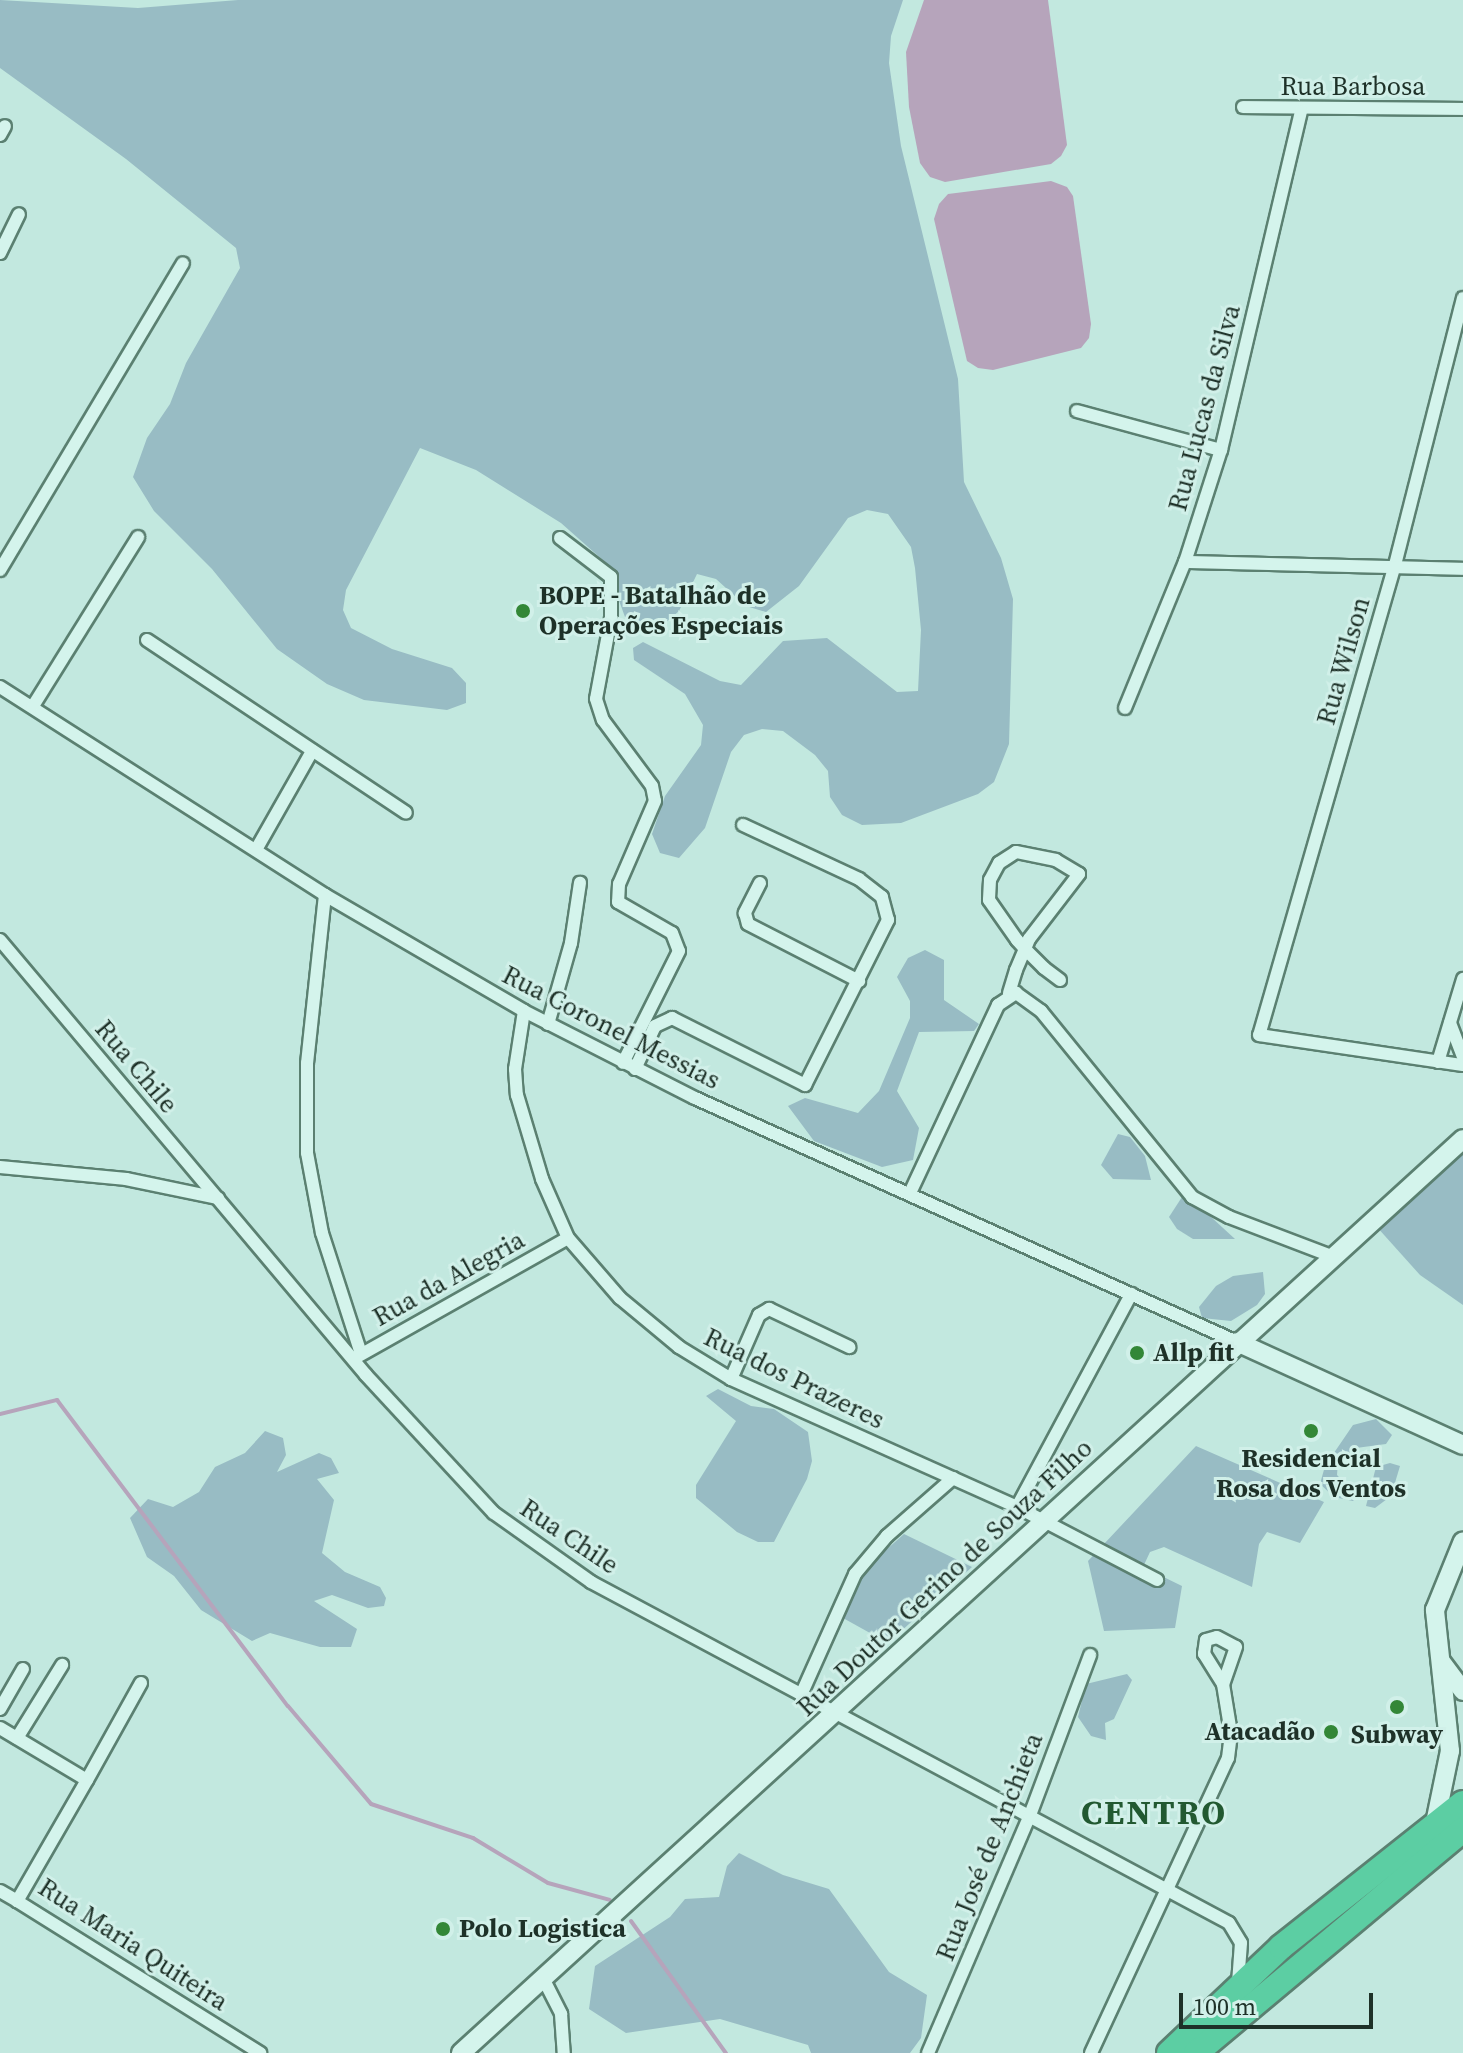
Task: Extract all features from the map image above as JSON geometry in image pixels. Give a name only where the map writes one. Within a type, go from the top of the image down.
[{"type":"highway","points":[[1169,2053],[1238,1985],[1463,1803]]},
{"type":"highway","points":[[1196,2053],[1462,1831]]},
{"type":"main road","name":"Rua Doutor Gerino de Souza Filho","points":[[461,2053],[836,1715],[1237,1342],[1463,1139]]},
{"type":"main road","points":[[1237,1342],[1463,1445]]},
{"type":"main road","points":[[1436,1433],[1463,1456]]},
{"type":"main road","points":[[1434,1828],[1457,1746],[1435,1610],[1463,1541]]},
{"type":"main road","points":[[1441,1661],[1463,1691]]},
{"type":"street","name":"Rua Barbosa","points":[[1243,107],[1301,111],[1463,109]]},
{"type":"street","name":"Rua Lucas da Silva","points":[[1125,708],[1185,562],[1221,450],[1301,111]]},
{"type":"street","points":[[0,253],[19,214]]},
{"type":"street","points":[[0,570],[183,263]]},
{"type":"street","name":"Rua Wilson","points":[[1438,1062],[1259,1035],[1394,568],[1463,298]]},
{"type":"street","points":[[1077,411],[1221,450]]},
{"type":"street","points":[[33,706],[138,537]]},
{"type":"street","points":[[560,538],[611,577],[611,618],[596,699],[603,720],[652,786],[655,801],[617,893],[622,908],[664,927],[677,942],[677,960],[629,1066]]},
{"type":"street","points":[[1185,562],[1463,569]]},
{"type":"street","points":[[147,640],[406,813]]},
{"type":"street","name":"Rua Coronel Messias","points":[[0,687],[257,848],[325,895],[548,1024],[629,1066],[1237,1342]]},
{"type":"street","points":[[257,848],[312,751]]},
{"type":"street","points":[[659,995],[672,1018],[805,1085],[859,981],[888,920],[882,897],[859,879],[743,825]]},
{"type":"street","points":[[910,1193],[998,1005],[1009,993],[1025,949],[1079,874],[1056,860],[1016,852],[999,863],[990,880],[989,900],[1025,949],[1060,980]]},
{"type":"street","points":[[548,1024],[571,943],[580,883]]},
{"type":"street","points":[[760,883],[745,913],[748,924],[859,981]]},
{"type":"street","points":[[325,895],[307,1063],[307,1153],[322,1233],[357,1356]]},
{"type":"street","name":"Rua Chile","points":[[0,940],[218,1198],[357,1356],[460,1483],[533,1545],[836,1715],[1169,1889],[1239,1933],[1238,1985]]},
{"type":"street","points":[[1463,979],[1438,1062],[1463,1065]]},
{"type":"street","points":[[1009,993],[1041,1011],[1192,1197],[1229,1217],[1334,1257]]},
{"type":"street","name":"Rua dos Prazeres","points":[[524,1011],[515,1069],[517,1095],[542,1179],[568,1238],[642,1318],[731,1379],[1017,1507],[1157,1580]]},
{"type":"street","points":[[629,1066],[655,1026],[672,1018]]},
{"type":"street","points":[[1450,1023],[1463,1057]]},
{"type":"street","points":[[0,1167],[126,1179],[218,1198]]},
{"type":"street","name":"Rua da Alegria","points":[[357,1356],[568,1238]]},
{"type":"street","points":[[1017,1507],[1131,1294]]},
{"type":"street","points":[[731,1379],[759,1315],[769,1309],[849,1347]]},
{"type":"street","points":[[801,1695],[855,1574],[887,1536],[953,1478]]},
{"type":"street","points":[[1091,2053],[1228,1758],[1231,1733],[1223,1684],[1204,1654],[1206,1640],[1217,1637],[1236,1647],[1223,1684]]},
{"type":"street","name":"Rua José de Anchieta","points":[[928,2053],[1030,1815],[1090,1655]]},
{"type":"street","points":[[17,1738],[62,1665]]},
{"type":"street","points":[[0,1709],[23,1669]]},
{"type":"street","name":"Rua Maria Quiteira","points":[[141,1683],[17,1901],[260,2053]]},
{"type":"street","points":[[0,1728],[87,1780]]},
{"type":"street","points":[[0,1891],[17,1901]]},
{"type":"street","points":[[544,1980],[561,2014],[564,2053]]},
{"type":"shaded area","points":[[0,0],[138,8],[238,0],[903,0],[891,36],[889,63],[901,146],[958,379],[964,482],[1001,558],[1013,599],[1009,744],[994,782],[978,794],[901,823],[862,825],[842,815],[830,797],[828,771],[815,755],[783,731],[762,729],[744,735],[731,752],[705,828],[679,858],[660,853],[652,834],[665,796],[701,745],[703,725],[685,694],[634,660],[633,648],[643,642],[720,681],[741,685],[783,641],[827,638],[897,692],[918,691],[921,630],[911,547],[888,514],[867,510],[848,518],[799,586],[766,612],[746,606],[716,579],[697,574],[679,611],[663,625],[643,626],[625,617],[605,562],[561,523],[476,470],[420,448],[346,590],[343,610],[351,628],[392,649],[452,668],[466,683],[466,703],[447,710],[364,700],[327,684],[277,649],[212,569],[154,511],[133,477],[147,438],[170,404],[186,363],[240,268],[236,248],[126,159],[0,68]]},
{"type":"shaded area","points":[[924,0],[1048,0],[1067,145],[1061,156],[1051,164],[945,182],[930,177],[920,163],[909,107],[906,52]]},
{"type":"shaded area","points":[[1051,181],[1067,187],[1073,196],[1091,324],[1089,338],[1081,348],[993,370],[978,368],[967,361],[934,219],[939,204],[948,194]]},
{"type":"shaded area","points":[[925,950],[944,960],[944,1000],[979,1024],[974,1031],[919,1032],[897,1091],[919,1128],[913,1160],[882,1167],[814,1141],[788,1106],[805,1098],[858,1113],[879,1091],[910,1018],[910,1001],[897,977],[908,958]]},
{"type":"shaded area","points":[[1118,1134],[1130,1137],[1145,1156],[1151,1180],[1113,1179],[1101,1165]]},
{"type":"shaded area","points":[[1463,1146],[1463,1305],[1420,1275],[1376,1226]]},
{"type":"shaded area","points":[[1182,1197],[1210,1216],[1235,1239],[1193,1239],[1177,1229],[1169,1217]]},
{"type":"shaded area","points":[[1263,1272],[1265,1294],[1257,1305],[1231,1321],[1202,1318],[1199,1307],[1216,1286],[1233,1276]]},
{"type":"shaded area","points":[[718,1389],[751,1406],[774,1409],[808,1432],[812,1461],[807,1479],[774,1542],[758,1542],[737,1532],[696,1498],[696,1485],[736,1421],[706,1396]]},
{"type":"shaded area","points":[[1376,1419],[1392,1435],[1386,1444],[1356,1448],[1338,1462],[1337,1475],[1357,1496],[1353,1501],[1334,1497],[1320,1484],[1325,1466],[1353,1425]]},
{"type":"shaded area","points":[[265,1431],[283,1438],[286,1455],[277,1472],[319,1453],[331,1458],[339,1473],[317,1479],[334,1500],[322,1553],[345,1572],[380,1587],[386,1598],[384,1606],[368,1608],[332,1595],[314,1601],[357,1629],[351,1647],[320,1647],[270,1633],[252,1641],[201,1610],[174,1576],[147,1557],[130,1518],[148,1499],[173,1507],[199,1492],[215,1467],[245,1453]]},
{"type":"shaded area","points":[[1196,1446],[1324,1502],[1300,1543],[1267,1532],[1259,1544],[1252,1587],[1164,1547],[1150,1552],[1143,1567],[1182,1586],[1175,1628],[1104,1631],[1088,1561]]},
{"type":"shaded area","points":[[1390,1463],[1400,1466],[1391,1496],[1375,1508],[1366,1506],[1376,1467]]},
{"type":"shaded area","points":[[904,1534],[972,1567],[888,1643],[843,1618],[868,1566]]},
{"type":"shaded area","points":[[1127,1674],[1132,1680],[1114,1719],[1105,1723],[1106,1740],[1091,1736],[1078,1717],[1086,1684]]},
{"type":"shaded area","points":[[739,1853],[783,1875],[829,1889],[889,1972],[927,1995],[921,2038],[910,2053],[811,2053],[808,2045],[720,2019],[626,2033],[589,2009],[595,1966],[670,1917],[685,1899],[719,1897],[727,1866]]},
{"type":"waterway","points":[[0,1414],[57,1400],[288,1706],[371,1804],[473,1838],[548,1883],[610,1900]]},
{"type":"waterway","points":[[631,1921],[726,2053]]},
{"type":"place","name":"BOPE - Batalhão de Operações Especiais","points":[[523,611]]},
{"type":"place","name":"Allp fit","points":[[1137,1353]]},
{"type":"place","name":"Residencial Rosa dos Ventos","points":[[1311,1431]]},
{"type":"place","name":"Subway","points":[[1397,1707]]},
{"type":"place","name":"Atacadão","points":[[1331,1732]]},
{"type":"place","name":"Polo Logistica","points":[[443,1929]]},
{"type":"district","name":"CENTRO","points":[[1154,1813]]}]
